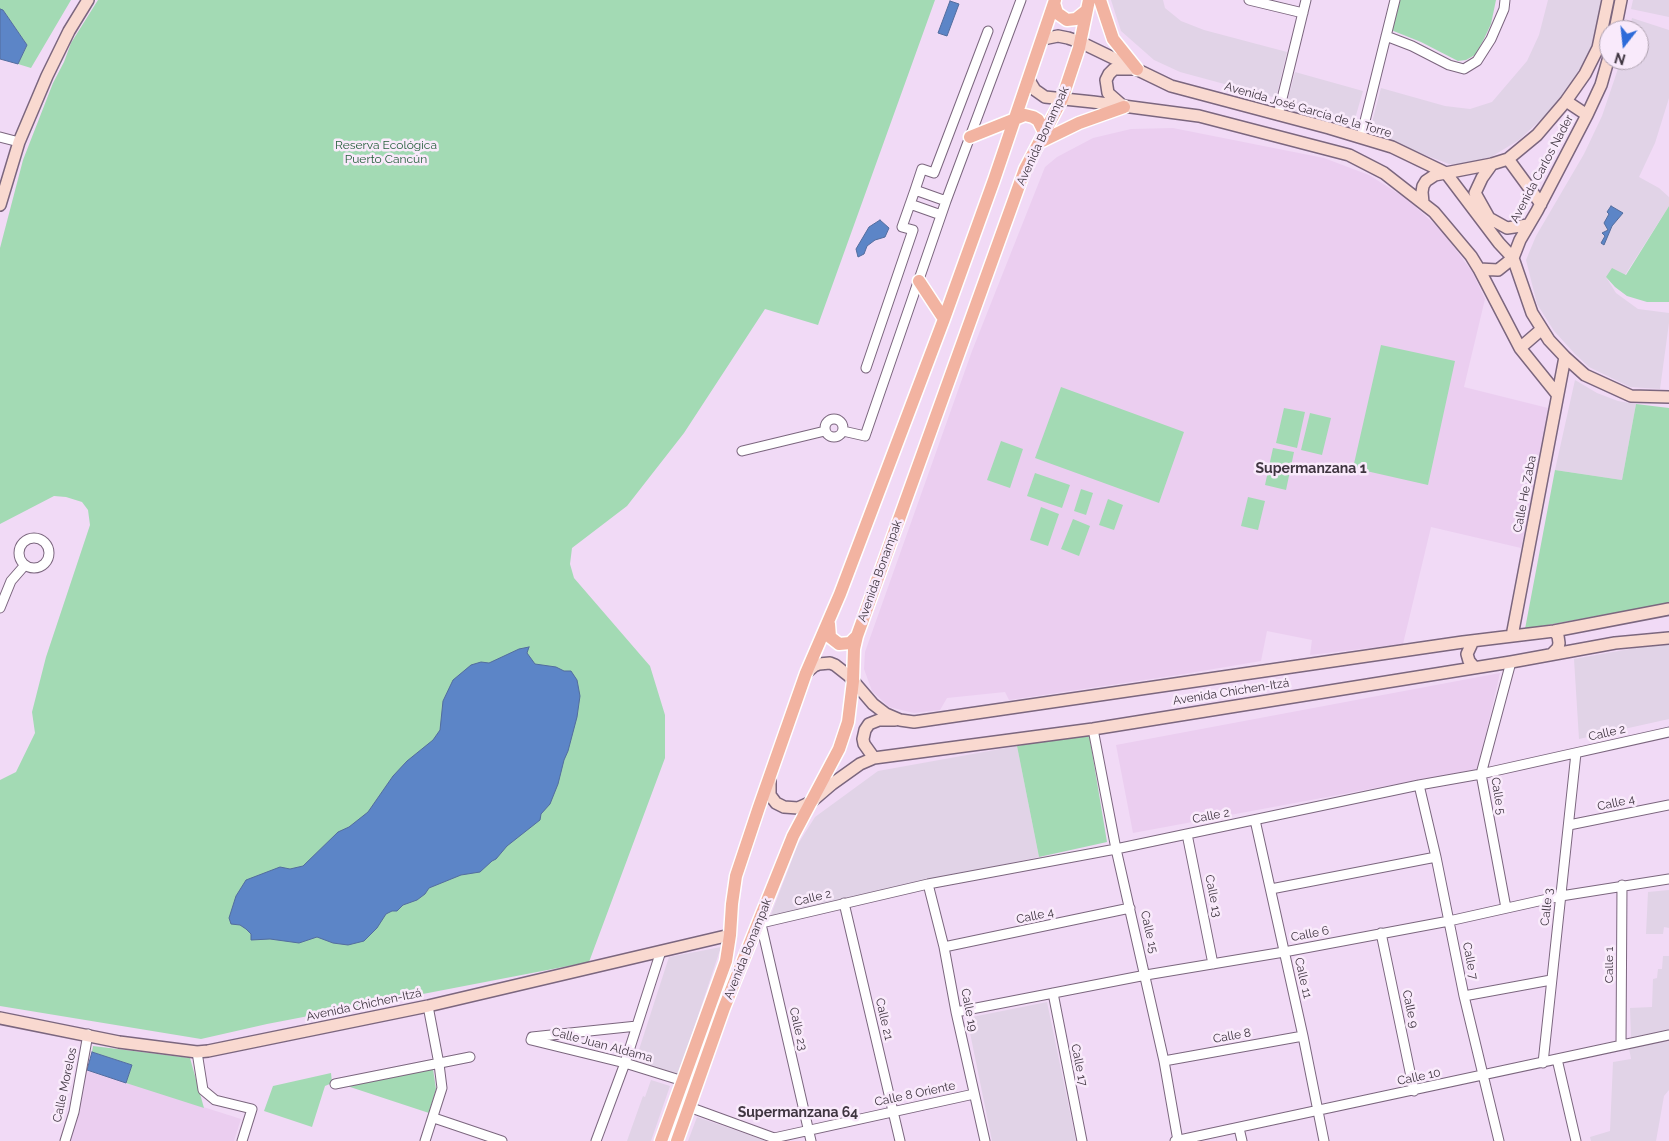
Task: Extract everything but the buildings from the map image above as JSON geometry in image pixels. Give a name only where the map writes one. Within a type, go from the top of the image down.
[{"type":"main road","points":[[1100,0],[1113,39],[1138,69]]},
{"type":"main road","points":[[1054,2],[1057,13],[1067,20],[1076,19],[1088,6]]},
{"type":"main road","name":"Avenida Bonampak","points":[[661,1141],[722,974],[730,935],[736,876],[758,807],[806,673],[829,624],[944,319],[1029,80],[1054,2]]},
{"type":"main road","name":"Avenida Bonampak","points":[[677,1141],[724,1008],[793,836],[839,750],[848,722],[853,681],[854,648],[857,636],[1025,169],[1062,99],[1080,42],[1088,6]]},
{"type":"main road","points":[[970,137],[1025,116],[1038,120],[1042,137],[1124,107]]},
{"type":"main road","points":[[919,281],[944,319]]},
{"type":"main road","points":[[829,624],[830,637],[838,644],[850,643],[857,636]]},
{"type":"street","points":[[0,205],[19,142],[47,76],[69,31],[88,0]]},
{"type":"street","points":[[843,431],[864,436],[946,201],[1021,0]]},
{"type":"street","points":[[1249,0],[1303,13]]},
{"type":"street","points":[[1278,115],[1306,0]]},
{"type":"street","points":[[1361,138],[1394,0]]},
{"type":"street","points":[[1386,36],[1412,46],[1449,65],[1464,69],[1477,61],[1501,17],[1505,0]]},
{"type":"street","name":"Avenida Carlos Nader","points":[[1423,203],[1422,192],[1426,182],[1435,174],[1492,164],[1508,159],[1536,135],[1566,101],[1585,74],[1598,48],[1608,0]]},
{"type":"street","points":[[1617,20],[1621,0]]},
{"type":"street","points":[[866,368],[913,230],[902,227],[922,169],[934,173],[988,31]]},
{"type":"street","name":"Avenida José García de la Torre","points":[[1043,39],[1058,36],[1080,42],[1170,86],[1392,147],[1446,173],[1502,247],[1513,258],[1532,313],[1549,340],[1585,375],[1631,396],[1669,397]]},
{"type":"street","points":[[1124,107],[1108,93],[1106,80],[1114,69],[1138,69]]},
{"type":"street","name":"Avenida Carlos Nader","points":[[1513,258],[1528,225],[1541,204],[1587,115],[1601,85],[1605,70]]},
{"type":"street","points":[[1029,80],[1035,90],[1041,95],[1199,116],[1349,155],[1384,173],[1434,212],[1479,269],[1520,348],[1557,394]]},
{"type":"street","points":[[1566,101],[1587,115]]},
{"type":"street","points":[[0,137],[19,142]]},
{"type":"street","points":[[1508,159],[1541,204]]},
{"type":"street","points":[[1492,164],[1482,178],[1475,193],[1489,218],[1507,228],[1528,225]]},
{"type":"street","points":[[915,190],[946,201]]},
{"type":"street","points":[[910,204],[941,215]]},
{"type":"street","points":[[1479,269],[1498,270],[1513,258]]},
{"type":"street","points":[[1520,348],[1542,329]]},
{"type":"street","name":"Calle He Zaba","points":[[1512,636],[1565,356]]},
{"type":"street","points":[[832,419],[841,422],[843,431],[840,435],[828,436],[825,431],[827,422],[832,419]]},
{"type":"street","points":[[742,451],[825,431]]},
{"type":"street","points":[[0,588],[11,581],[25,565]]},
{"type":"street","points":[[0,608],[11,581]]},
{"type":"street","name":"Avenida Chichen-Itzá","points":[[806,673],[814,666],[830,663],[840,668],[873,704],[886,714],[900,720],[914,722],[1473,641],[1554,631],[1669,610]]},
{"type":"street","points":[[1552,654],[1558,648],[1559,643],[1558,636],[1554,631]]},
{"type":"street","name":"Avenida Chichen-Itzá","points":[[811,802],[860,764],[874,758],[1093,729],[1511,662],[1616,643],[1669,638]]},
{"type":"street","points":[[1473,641],[1467,654],[1474,667]]},
{"type":"street","name":"Calle 5","points":[[1506,908],[1482,774],[1511,662]]},
{"type":"street","points":[[874,758],[867,748],[864,739],[865,730],[869,724],[879,720],[900,720]]},
{"type":"street","name":"Calle 15","points":[[1093,729],[1116,849],[1164,1061],[1177,1141]]},
{"type":"street","name":"Calle 2","points":[[759,924],[928,884],[1116,849],[1419,785],[1482,774],[1669,732]]},
{"type":"street","name":"Calle 3","points":[[1543,1063],[1576,753]]},
{"type":"street","points":[[772,770],[770,794],[776,802],[790,808],[798,808],[811,802]]},
{"type":"street","name":"Calle 7","points":[[1419,785],[1436,857],[1464,996],[1499,1141]]},
{"type":"street","name":"Calle 4","points":[[1569,825],[1669,804]]},
{"type":"street","name":"Calle 11","points":[[1255,820],[1303,1036],[1324,1141]]},
{"type":"street","name":"Calle 13","points":[[1188,834],[1213,964]]},
{"type":"street","points":[[1271,888],[1436,857]]},
{"type":"street","name":"Calle 6","points":[[956,1012],[1146,975],[1284,952],[1561,896],[1669,879]]},
{"type":"street","name":"Calle 19","points":[[928,884],[944,947],[956,1012],[985,1141]]},
{"type":"street","name":"Calle 1","points":[[1621,1045],[1622,885]]},
{"type":"street","name":"Calle 21","points":[[844,903],[900,1141]]},
{"type":"street","name":"Calle 4","points":[[944,947],[1130,908]]},
{"type":"street","name":"Calle 23","points":[[759,924],[811,1141]]},
{"type":"street","name":"Calle 9","points":[[1381,933],[1414,1091]]},
{"type":"street","name":"Avenida Chichen-Itzá","points":[[0,1018],[88,1034],[119,1042],[197,1052],[428,1006],[730,935]]},
{"type":"street","points":[[596,1141],[625,1063],[661,951]]},
{"type":"street","points":[[1464,996],[1551,980]]},
{"type":"street","name":"Calle 17","points":[[1052,993],[1082,1141]]},
{"type":"street","points":[[426,1141],[442,1088],[428,1006]]},
{"type":"street","name":"Calle Juan Aldama","points":[[637,1026],[532,1037],[531,1040],[625,1063],[683,1081]]},
{"type":"street","name":"Calle Morelos","points":[[66,1141],[74,1112],[88,1034]]},
{"type":"street","name":"Calle 10","points":[[1177,1141],[1669,1035]]},
{"type":"street","name":"Calle 8","points":[[1164,1061],[1303,1036]]},
{"type":"street","points":[[197,1052],[203,1090],[215,1100],[252,1109],[242,1141]]},
{"type":"street","points":[[335,1084],[470,1057]]},
{"type":"street","points":[[1557,1059],[1576,1141]]},
{"type":"street","name":"Calle 8 Oriente","points":[[689,1107],[774,1140],[809,1130],[974,1094]]},
{"type":"street","points":[[434,1118],[502,1141]]},
{"type":"street","points":[[1239,1128],[1242,1141]]},
{"type":"shaded area","points":[[1111,0],[1163,0],[1165,8],[1181,21],[1204,30],[1287,52],[1276,98],[1180,72],[1154,60],[1121,31]]},
{"type":"shaded area","points":[[1548,0],[1602,0],[1592,48],[1582,73],[1566,96],[1519,140],[1491,157],[1459,165],[1449,164],[1369,134],[1381,88],[1445,106],[1470,109],[1492,102],[1527,61],[1539,35]]},
{"type":"shaded area","points":[[1633,0],[1669,0],[1669,17],[1631,9]]},
{"type":"shaded area","points":[[1649,24],[1669,30],[1669,98],[1655,143],[1639,177],[1659,188],[1669,197],[1669,206],[1625,275],[1606,277],[1616,293],[1638,309],[1669,313],[1660,389],[1630,387],[1589,367],[1575,354],[1554,331],[1537,304],[1526,260],[1536,236],[1584,154],[1602,116],[1618,70],[1649,70]]},
{"type":"shaded area","points":[[1295,72],[1363,91],[1352,129],[1285,110]]},
{"type":"shaded area","points":[[1173,128],[1324,158],[1369,175],[1407,199],[1443,232],[1473,273],[1485,299],[1464,387],[1552,409],[1521,548],[1431,527],[1403,644],[1310,655],[1312,640],[1267,631],[1261,661],[1009,700],[1005,692],[947,698],[940,710],[914,713],[889,707],[872,691],[864,669],[865,652],[972,351],[1045,167],[1057,157],[1093,138],[1131,129]]},
{"type":"shaded area","points":[[1575,380],[1597,393],[1618,401],[1636,404],[1622,480],[1555,470]]},
{"type":"shaded area","points":[[1663,643],[1669,644],[1669,719],[1579,739],[1574,659]]},
{"type":"shaded area","points":[[1500,673],[1478,769],[1133,833],[1116,745]]},
{"type":"shaded area","points":[[1017,746],[1039,857],[834,901],[770,917],[798,844],[815,817],[878,771]]},
{"type":"shaded area","points":[[1669,890],[1669,928],[1664,927],[1663,934],[1646,934],[1648,892]]},
{"type":"shaded area","points":[[721,947],[678,1076],[635,1062],[669,957]]},
{"type":"shaded area","points":[[1663,956],[1669,956],[1669,1030],[1631,1038],[1630,1008],[1652,1007],[1653,979],[1657,978],[1658,969],[1662,969]]},
{"type":"shaded area","points":[[1047,1002],[1076,1141],[992,1141],[967,1018]]},
{"type":"shaded area","points":[[1669,1041],[1669,1090],[1664,1096],[1656,1141],[1591,1141],[1590,1137],[1610,1131],[1613,1062],[1631,1059],[1629,1048]]},
{"type":"shaded area","points":[[87,1070],[241,1119],[234,1141],[63,1141]]},
{"type":"shaded area","points":[[651,1080],[670,1086],[651,1141],[627,1141],[643,1096],[645,1097]]},
{"type":"shaded area","points":[[697,1117],[767,1141],[688,1141]]},
{"type":"green space","points":[[0,0],[71,0],[31,68],[18,64],[27,45],[3,10],[0,9]]},
{"type":"green space","name":"Reserva Ecológica Puerto Cancún","points":[[98,0],[935,0],[818,325],[765,309],[684,433],[627,506],[572,548],[570,564],[574,578],[650,666],[665,715],[665,758],[589,962],[267,1024],[201,1039],[0,1006],[0,780],[16,772],[35,733],[32,712],[46,657],[90,525],[88,510],[82,502],[66,497],[54,496],[0,524],[0,248],[23,160],[53,83],[71,43]]},
{"type":"green space","points":[[1398,0],[1496,0],[1491,24],[1475,55],[1466,60],[1458,61],[1421,42],[1391,30]]},
{"type":"green space","points":[[1669,206],[1669,302],[1647,302],[1627,296],[1606,277],[1612,268],[1626,275]]},
{"type":"green space","points":[[1381,345],[1455,361],[1428,485],[1353,468]]},
{"type":"green space","points":[[1061,387],[1184,432],[1159,503],[1035,458]]},
{"type":"green space","points":[[1636,404],[1669,408],[1669,603],[1525,629],[1555,470],[1622,480]]},
{"type":"green space","points":[[1284,408],[1305,412],[1297,448],[1276,443]]},
{"type":"green space","points":[[1310,413],[1331,418],[1322,455],[1301,450]]},
{"type":"green space","points":[[1001,441],[1023,449],[1010,488],[987,480]]},
{"type":"green space","points":[[1273,448],[1294,452],[1286,490],[1265,485]]},
{"type":"green space","points":[[1035,473],[1070,485],[1062,508],[1027,496]]},
{"type":"green space","points":[[1081,489],[1093,493],[1086,515],[1074,511]]},
{"type":"green space","points":[[1248,497],[1265,501],[1258,530],[1241,526]]},
{"type":"green space","points":[[1108,499],[1123,505],[1114,530],[1099,525]]},
{"type":"green space","points":[[1041,507],[1059,514],[1048,546],[1030,540]]},
{"type":"green space","points":[[1073,519],[1090,526],[1079,556],[1061,549]]},
{"type":"green space","points":[[1089,734],[1107,842],[1039,857],[1017,746]]},
{"type":"green space","points":[[93,1046],[190,1058],[204,1108],[126,1083],[132,1065],[92,1052]]},
{"type":"green space","points":[[433,1069],[436,1089],[429,1113],[341,1084]]},
{"type":"green space","points":[[331,1073],[332,1083],[325,1086],[312,1127],[264,1111],[273,1086]]},
{"type":"water","points":[[950,1],[959,4],[947,36],[938,33]]},
{"type":"water","points":[[0,9],[3,10],[27,45],[18,64],[0,59]]},
{"type":"water","points":[[1611,206],[1623,213],[1612,226],[1604,245],[1601,243],[1605,236],[1602,233],[1608,230],[1604,223]]},
{"type":"water","points":[[880,220],[889,228],[885,237],[875,240],[867,246],[864,254],[858,257],[856,249],[869,227]]},
{"type":"water","points":[[529,647],[527,653],[535,664],[571,671],[577,680],[580,696],[577,717],[558,784],[550,804],[541,814],[540,820],[507,846],[496,859],[480,872],[461,875],[429,888],[417,900],[403,905],[397,911],[386,914],[377,928],[364,941],[348,945],[333,943],[317,937],[299,943],[270,939],[251,940],[251,934],[246,929],[240,925],[231,924],[229,918],[236,896],[246,880],[280,867],[290,869],[303,866],[338,832],[349,827],[368,812],[393,776],[407,761],[433,740],[440,730],[443,701],[453,680],[471,665],[481,662],[489,663],[519,649]]},
{"type":"water","points":[[92,1052],[132,1065],[126,1083],[87,1070]]},
{"type":"district","name":"Supermanzana 1","points":[[1311,469]]},
{"type":"district","name":"Supermanzana 64","points":[[798,1113]]}]
